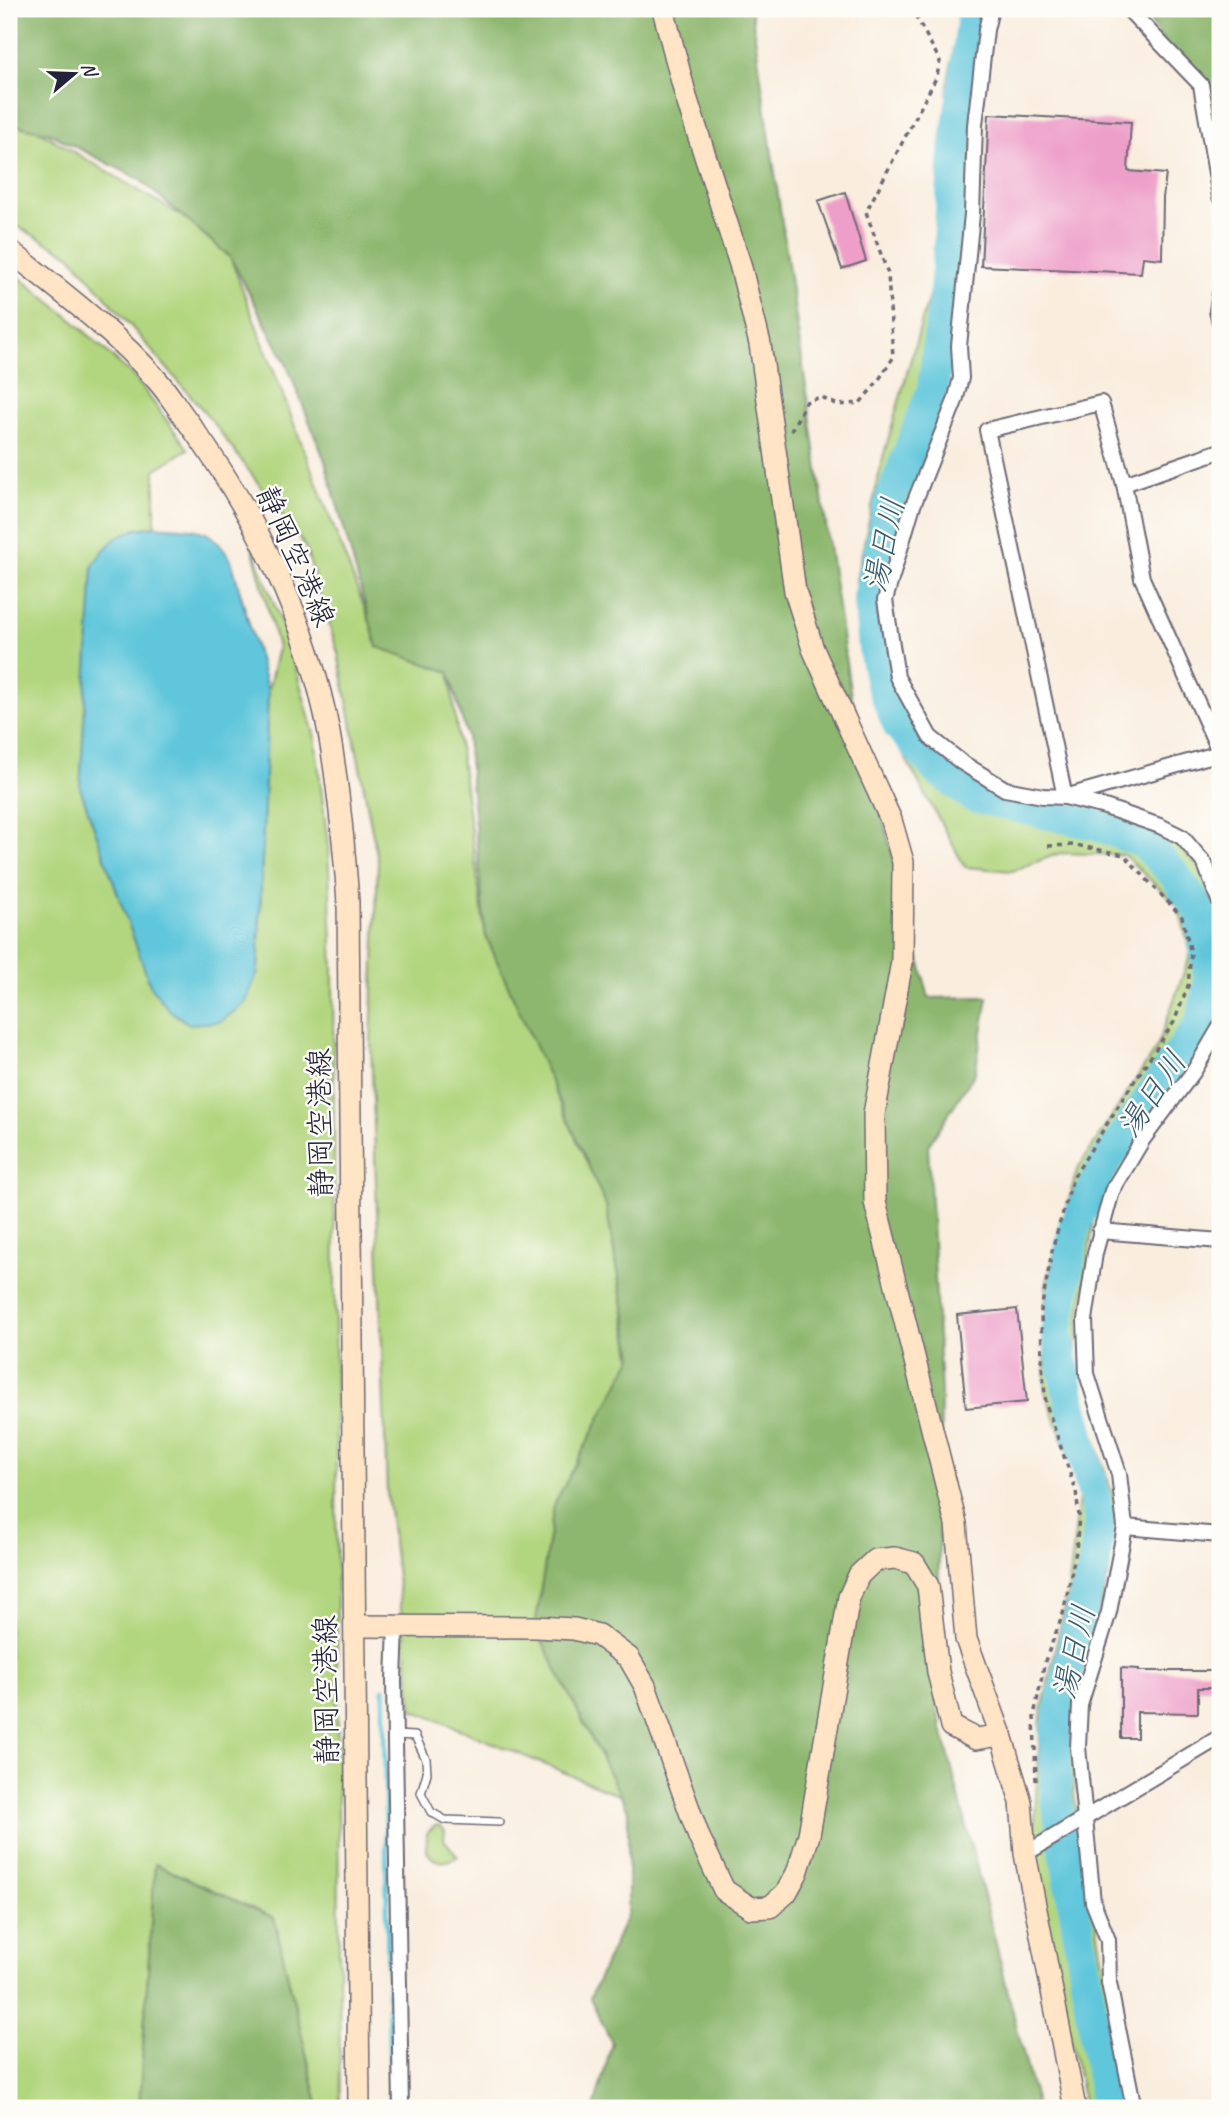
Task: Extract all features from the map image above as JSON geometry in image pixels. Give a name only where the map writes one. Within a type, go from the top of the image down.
[{"type":"street","points":[[663,9],[686,97],[744,278],[760,344],[795,591],[813,649],[891,820],[903,862],[902,962],[874,1114],[875,1202],[956,1524],[965,1639],[1001,1735],[1021,1802],[1025,1854],[1075,2108]]},
{"type":"street","points":[[991,9],[975,125],[972,214],[959,346],[961,378],[955,401],[912,508],[885,600],[897,677],[930,737],[961,762],[1005,789],[1065,797],[1105,807],[1182,837],[1205,864],[1220,903]]},
{"type":"street","points":[[1128,9],[1201,85],[1220,197]]},
{"type":"street","name":"静岡空港線","points":[[9,250],[96,320],[157,380],[236,492],[275,566],[317,684],[329,731],[342,815],[348,902],[359,2108]]},
{"type":"street","points":[[1220,292],[1217,311],[1220,323]]},
{"type":"street","points":[[1101,403],[1124,484],[1142,579],[1220,752],[1065,797],[987,430],[1101,403]]},
{"type":"street","points":[[1124,484],[1220,450]]},
{"type":"street","points":[[1134,2108],[1109,1983],[1108,1940],[1093,1902],[1079,1746],[1080,1704],[1109,1612],[1125,1527],[1119,1474],[1087,1374],[1085,1320],[1100,1231],[1112,1191],[1143,1139],[1194,1071],[1220,1027]]},
{"type":"street","points":[[1100,1231],[1220,1241]]},
{"type":"street","points":[[1125,1527],[1220,1535]]},
{"type":"street","points":[[355,1626],[574,1629],[598,1635],[629,1658],[645,1686],[714,1872],[724,1890],[751,1908],[770,1907],[786,1893],[797,1873],[809,1835],[849,1597],[859,1575],[874,1559],[895,1558],[914,1563],[928,1586],[937,1672],[951,1726],[976,1739],[1001,1735]]},
{"type":"street","points":[[396,1626],[395,1735],[401,2108]]},
{"type":"street","points":[[1025,1854],[1220,1737]]},
{"type":"lane","points":[[395,1735],[415,1736],[420,1742],[427,1766],[421,1793],[431,1812],[445,1820],[499,1822]]},
{"type":"path","points":[[775,461],[806,402],[820,397],[838,405],[860,403],[893,358],[888,274],[866,212],[937,76],[940,61],[912,9]]},
{"type":"green space","points":[[9,9],[751,9],[850,690],[929,998],[988,997],[975,1073],[928,1146],[941,1393],[937,1709],[1037,2108],[594,2108],[612,2043],[590,1998],[628,1913],[628,1810],[535,1627],[554,1505],[633,1356],[606,1205],[485,934],[467,737],[449,672],[377,647],[325,461],[286,363],[230,257],[139,179],[49,133],[9,124]]},
{"type":"green space","points":[[961,9],[991,9],[977,110],[948,385],[879,600],[891,679],[933,751],[993,791],[1055,805],[1165,836],[1201,868],[1220,924],[1220,1010],[1194,1065],[1149,1120],[1095,1210],[1073,1369],[1115,1502],[1109,1573],[1076,1697],[1074,1794],[1128,2108],[1085,2108],[1033,1850],[1041,1715],[1069,1586],[1080,1488],[1045,1391],[1046,1285],[1077,1170],[1157,1047],[1191,953],[1178,906],[1124,855],[1060,853],[1012,871],[965,867],[872,697],[856,580],[882,461],[940,257],[948,81]]},
{"type":"green space","points":[[1143,9],[1220,9],[1220,138],[1204,84],[1167,49]]},
{"type":"green space","points":[[9,124],[37,130],[185,218],[230,257],[370,622],[449,671],[485,934],[606,1205],[635,1381],[535,1627],[621,1796],[413,1710],[387,1492],[371,1043],[378,861],[338,653],[305,546],[209,417],[70,255],[9,222]]},
{"type":"green space","points":[[9,269],[69,317],[135,378],[188,449],[155,470],[155,526],[134,529],[258,972],[268,691],[278,648],[251,542],[288,641],[315,738],[328,845],[333,970],[340,2108],[319,2108],[274,1918],[155,1864],[139,2108],[9,2108]]},
{"type":"green space","points":[[439,1825],[445,1830],[444,1840],[458,1856],[449,1860],[436,1860],[426,1850],[427,1833]]},
{"type":"green space","points":[[155,1864],[274,1918],[319,2108],[139,2108]]},
{"type":"water","points":[[155,526],[199,531],[208,534],[223,548],[231,560],[268,691],[258,972],[245,1003],[220,1022],[189,1024],[169,1010],[151,987],[80,788],[93,565],[118,537],[134,530]]},
{"type":"building","points":[[989,114],[1131,122],[1128,171],[1166,174],[1162,259],[1143,257],[1141,273],[981,266]]},
{"type":"building","points":[[845,192],[866,261],[842,269],[818,201]]},
{"type":"building","points":[[1017,1309],[1027,1402],[966,1408],[957,1315]]},
{"type":"building","points":[[1121,1668],[1139,1671],[1220,1671],[1220,1688],[1198,1688],[1198,1713],[1137,1712],[1137,1738],[1121,1738]]},
{"type":"waterway","name":"湯日川","points":[[974,9],[955,150],[947,273],[933,389],[890,501],[869,598],[881,683],[899,726],[937,770],[974,797],[1097,825],[1144,843],[1174,874],[1200,911],[1210,981],[1202,1020],[1102,1168],[1074,1227],[1057,1333],[1069,1396],[1100,1520],[1094,1565],[1077,1627],[1055,1735],[1056,1795],[1107,2108]]},
{"type":"waterway","points":[[384,1689],[390,2108]]}]
